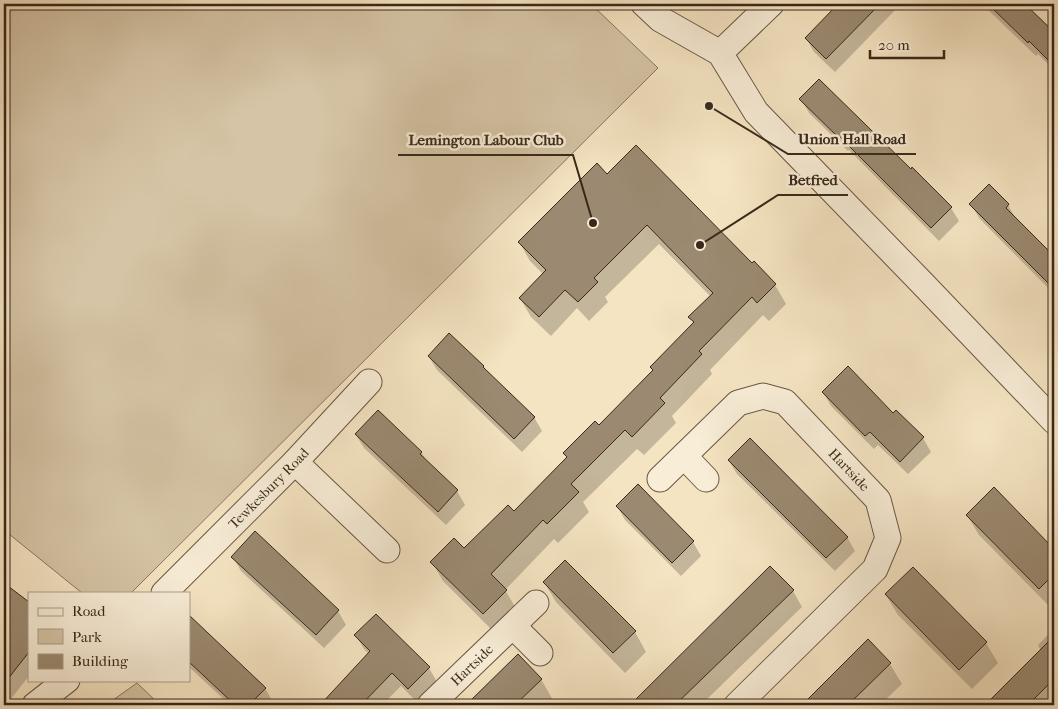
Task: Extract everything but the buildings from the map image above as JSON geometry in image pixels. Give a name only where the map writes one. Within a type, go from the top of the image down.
[{"type":"street","points":[[644,4],[660,19],[720,53],[756,112],[1054,421]]},
{"type":"street","points":[[720,53],[771,4]]},
{"type":"street","name":"Tewkesbury Road","points":[[165,592],[295,462],[369,382]]},
{"type":"street","name":"Hartside","points":[[660,479],[738,403],[763,396],[786,402],[878,500],[888,538],[875,569],[737,705]]},
{"type":"street","points":[[684,456],[706,479]]},
{"type":"street","points":[[295,462],[387,550]]},
{"type":"street","name":"Hartside","points":[[430,705],[536,604]]},
{"type":"street","points":[[513,626],[540,653]]},
{"type":"street","points":[[35,705],[64,682]]},
{"type":"green space","points":[[4,4],[591,4],[658,68],[132,592],[81,592],[4,530]]},
{"type":"green space","points":[[137,683],[160,705],[106,705]]},
{"type":"place","name":"Union Hall Road","points":[[709,106]]},
{"type":"place","name":"Lemington Labour Club","points":[[593,223]]},
{"type":"place","name":"Betfred","points":[[700,245]]}]
